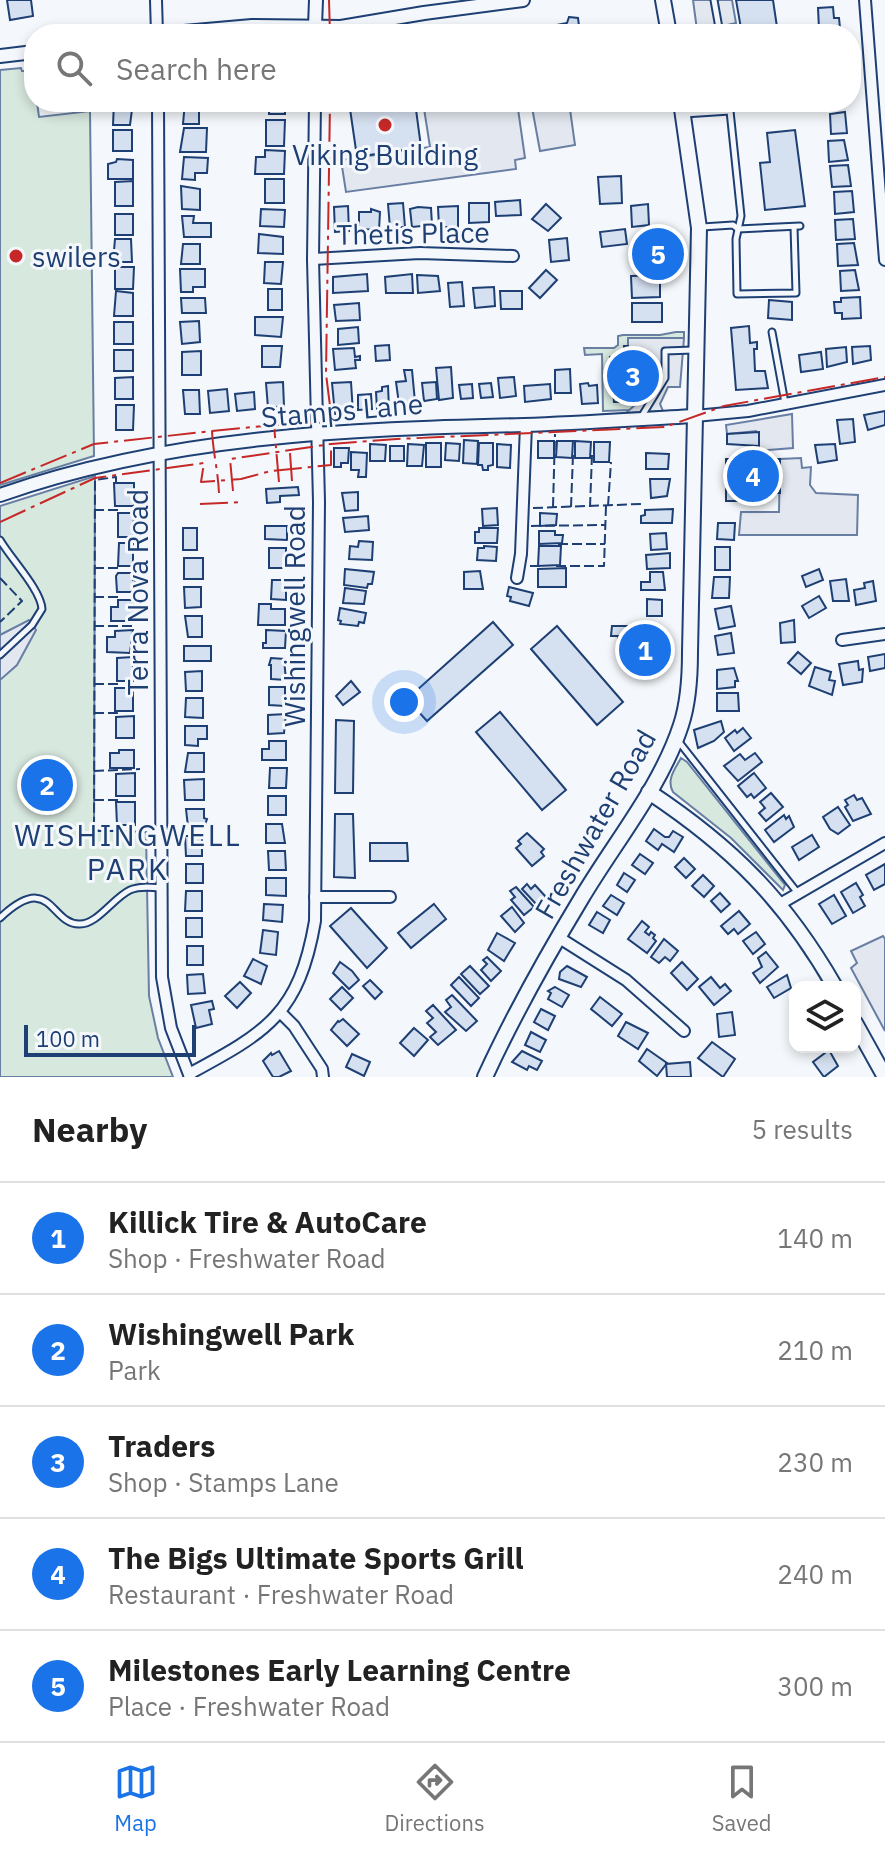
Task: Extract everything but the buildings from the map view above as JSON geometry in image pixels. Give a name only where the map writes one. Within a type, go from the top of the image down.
[{"type":"main road","points":[[663,0],[667,24]]},
{"type":"main road","name":"Freshwater Road","points":[[485,1077],[558,937],[649,792],[682,724],[690,679],[699,228],[683,112]]},
{"type":"main road","points":[[649,792],[729,851],[780,904],[831,981]]},
{"type":"main road","points":[[861,1034],[885,1077]]},
{"type":"street","points":[[156,0],[158,24]]},
{"type":"street","points":[[315,24],[316,0]]},
{"type":"street","points":[[369,24],[464,4],[523,0]]},
{"type":"street","points":[[865,0],[885,260]]},
{"type":"street","points":[[0,56],[24,53]]},
{"type":"street","name":"Terra Nova Road","points":[[158,112],[162,977],[166,1008],[189,1076]]},
{"type":"street","name":"Wishingwell Road","points":[[189,1076],[257,1035],[281,1013],[301,974],[310,947],[315,897],[319,502],[313,259],[315,112]]},
{"type":"street","name":"Thetis Place","points":[[313,259],[412,253],[513,256]]},
{"type":"street","points":[[695,416],[723,415],[885,385]]},
{"type":"street","name":"Stamps Lane","points":[[0,495],[83,469],[161,452],[317,433],[695,416]]},
{"type":"street","points":[[517,578],[521,554],[526,425]]},
{"type":"street","points":[[842,640],[885,634]]},
{"type":"street","points":[[780,904],[885,843]]},
{"type":"street","points":[[315,897],[390,897]]},
{"type":"street","points":[[558,937],[626,980],[684,1031]]},
{"type":"street","points":[[281,1013],[294,1026],[322,1069],[323,1077]]},
{"type":"lane","points":[[714,0],[718,24]]},
{"type":"lane","points":[[699,228],[733,225],[738,229],[797,227],[796,293],[737,294],[736,239],[738,229],[741,216],[730,112]]},
{"type":"lane","points":[[772,332],[786,404]]},
{"type":"lane","points":[[640,419],[665,378],[665,351],[698,350]]},
{"type":"lane","points":[[0,540],[42,603],[36,620],[0,655]]},
{"type":"lane","points":[[675,739],[797,892]]},
{"type":"lane","points":[[0,918],[22,901],[41,899],[51,903],[67,921],[78,924],[88,922],[131,889],[161,888]]},
{"type":"shaded area","points":[[693,0],[732,0],[736,23],[696,24]]},
{"type":"shaded area","points":[[21,68],[24,112],[38,112],[39,117],[90,112],[94,456],[0,485],[0,70]]},
{"type":"shaded area","points":[[425,112],[518,112],[525,158],[515,160],[516,169],[346,192],[341,160],[430,147]]},
{"type":"shaded area","points":[[533,112],[570,112],[575,145],[540,151]]},
{"type":"shaded area","points":[[684,332],[684,338],[628,338],[624,353],[610,357],[615,402],[636,401],[631,410],[603,411],[602,354],[585,355],[584,348],[614,348],[618,345],[618,336],[623,335]]},
{"type":"shaded area","points":[[628,338],[684,338],[680,387],[668,387],[660,404],[663,411],[626,413],[636,404],[636,382],[652,381],[635,359],[635,353],[628,354]]},
{"type":"shaded area","points":[[792,414],[793,448],[757,451],[756,431],[727,434],[726,425]]},
{"type":"shaded area","points":[[801,458],[802,468],[811,467],[810,485],[816,493],[858,495],[857,535],[739,535],[741,512],[779,512],[780,459]]},
{"type":"shaded area","name":"WISHINGWELL PARK","points":[[95,476],[94,830],[146,832],[149,996],[158,1038],[173,1077],[0,1077],[0,506]]},
{"type":"shaded area","points":[[29,620],[36,630],[17,665],[0,680],[0,635]]},
{"type":"shaded area","points":[[681,758],[785,885],[783,890],[731,838],[673,792],[671,779]]},
{"type":"shaded area","points":[[883,936],[885,939],[885,1031],[861,981],[851,968],[857,963],[851,951]]},
{"type":"fence","points":[[553,507],[555,434]]},
{"type":"fence","points":[[571,507],[573,455]]},
{"type":"fence","points":[[590,507],[592,455]]},
{"type":"fence","points":[[608,506],[611,462]]},
{"type":"fence","points":[[116,483],[116,477],[95,480],[94,831],[117,831],[117,825]]},
{"type":"fence","points":[[533,508],[641,504]]},
{"type":"fence","points":[[556,566],[604,566],[606,506]]},
{"type":"fence","points":[[94,510],[120,510],[120,513]]},
{"type":"fence","points":[[531,526],[605,525]]},
{"type":"fence","points":[[558,544],[605,544]]},
{"type":"fence","points":[[94,568],[120,566]]},
{"type":"fence","points":[[530,566],[544,566]]},
{"type":"fence","points":[[0,578],[22,601],[0,622]]},
{"type":"fence","points":[[94,597],[120,597],[120,600]]},
{"type":"fence","points":[[94,626],[134,626]]},
{"type":"fence","points":[[94,684],[118,684],[118,681]]},
{"type":"fence","points":[[94,713],[117,713],[117,717]]},
{"type":"fence","points":[[94,771],[140,769]]},
{"type":"fence","points":[[94,800],[118,800],[117,796]]},
{"type":"power","points":[[329,0],[330,24]]},
{"type":"power","points":[[279,482],[274,425],[332,422],[326,374],[330,112]]},
{"type":"power","points":[[233,491],[230,459],[331,444],[397,439],[665,427],[724,406],[885,377]]},
{"type":"power","points":[[212,431],[274,425]]},
{"type":"power","points":[[0,483],[94,444],[212,431],[219,493]]},
{"type":"power","points":[[0,522],[95,478],[204,463],[201,482],[241,479],[271,471],[331,465],[331,444]]},
{"type":"power","points":[[292,481],[290,453],[295,452]]},
{"type":"power","points":[[200,504],[243,502]]},
{"type":"place","name":"Viking Building","points":[[385,125]]},
{"type":"place","name":"Milestones Early Learning Centre","points":[[658,254]]},
{"type":"place","name":"swilers","points":[[16,256]]},
{"type":"place","name":"Traders","points":[[633,376]]},
{"type":"place","name":"The Bigs Ultimate Sports Grill","points":[[753,476]]},
{"type":"place","name":"Killick Tire & AutoCare","points":[[645,650]]},
{"type":"place","name":"Wishingwell Park","points":[[47,785]]},
{"type":"district","name":"WISHINGWELL PARK","points":[[128,851]]}]
